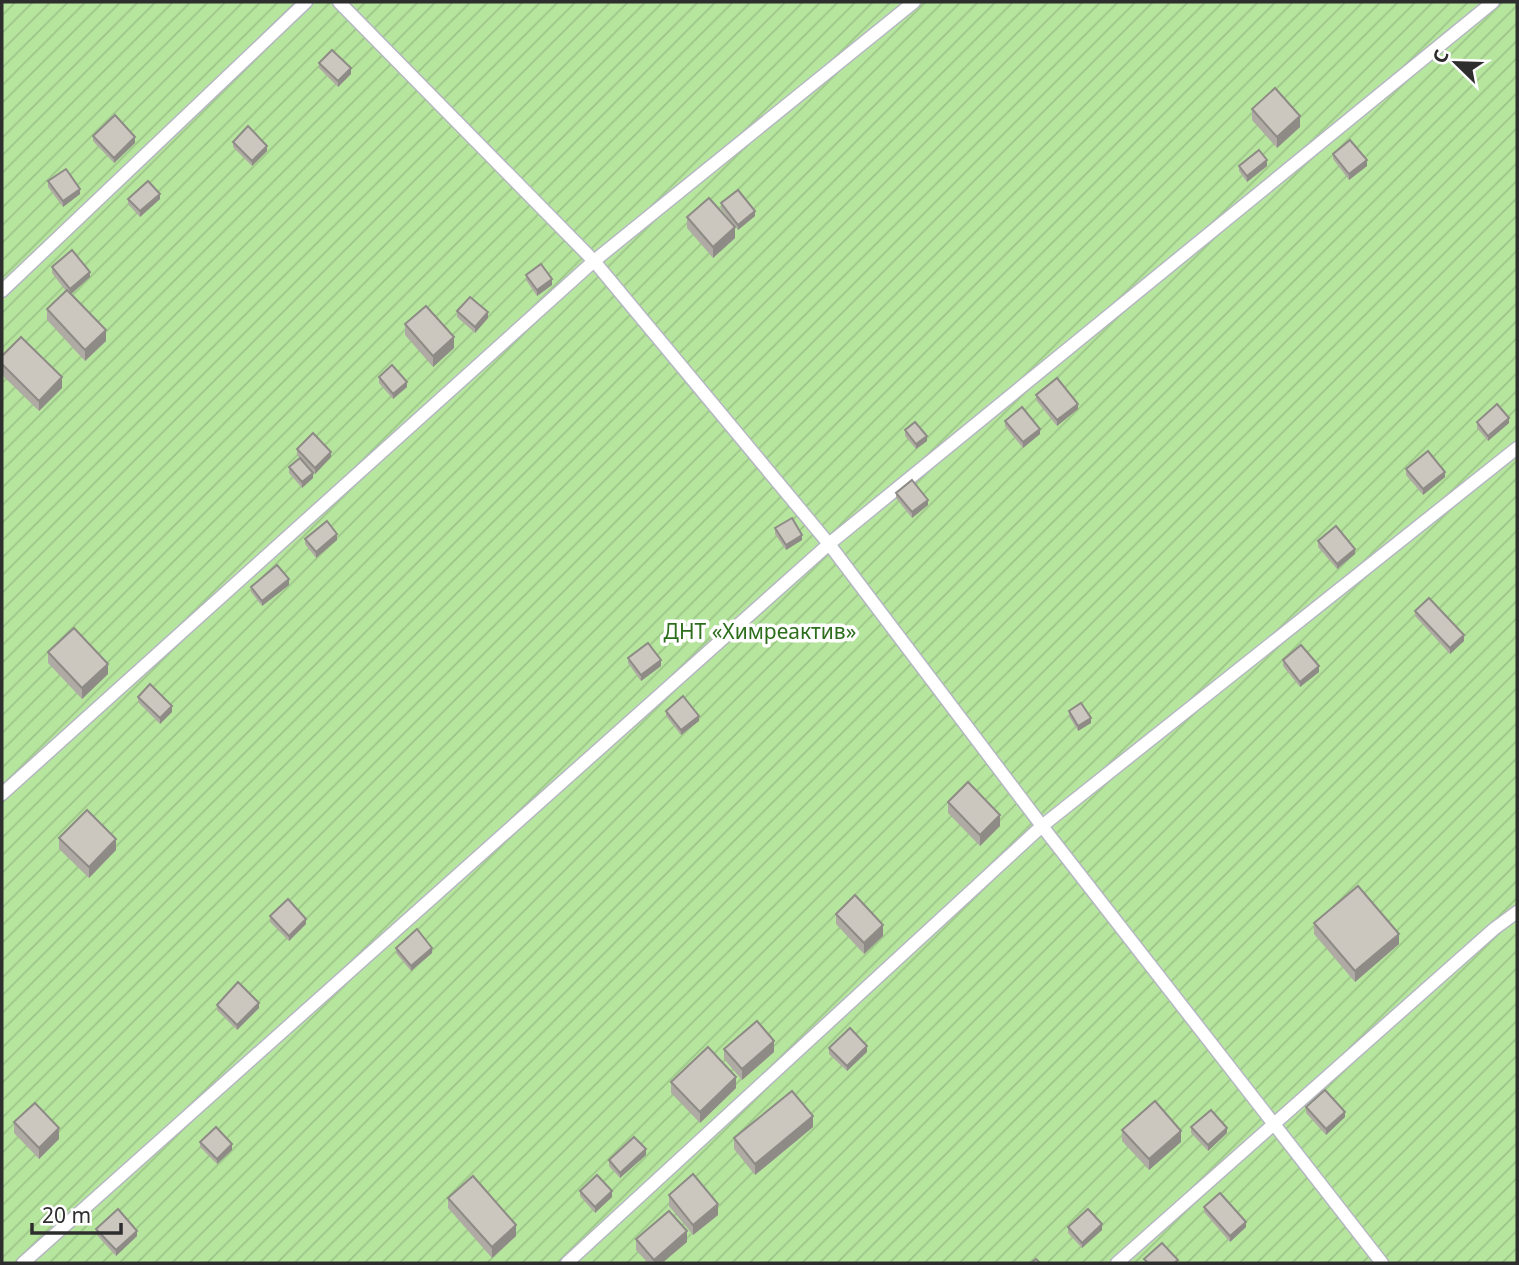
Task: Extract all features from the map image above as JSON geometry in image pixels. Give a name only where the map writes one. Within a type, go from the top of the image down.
[{"type":"lane","points":[[2,291],[306,2]]},
{"type":"lane","points":[[339,2],[594,261],[830,544],[1042,826],[1382,1263]]},
{"type":"lane","points":[[2,794],[594,261],[914,2]]},
{"type":"lane","points":[[23,1263],[830,544],[1493,2]]},
{"type":"lane","points":[[568,1263],[1042,826],[1517,448]]},
{"type":"lane","points":[[1117,1263],[1273,1122],[1494,929],[1517,912]]},
{"type":"green space","name":"ДНТ «Химреактив»","points":[[2,2],[1517,2],[1517,1263],[2,1263]]},
{"type":"building","points":[[332,50],[351,68],[338,81],[319,63]]},
{"type":"building","points":[[1275,88],[1300,116],[1277,137],[1252,109]]},
{"type":"building","points":[[115,115],[135,137],[114,158],[93,136]]},
{"type":"building","points":[[248,126],[267,146],[252,161],[233,142]]},
{"type":"building","points":[[1350,140],[1367,160],[1349,174],[1333,154]]},
{"type":"building","points":[[1259,150],[1267,160],[1247,176],[1239,166]]},
{"type":"building","points":[[66,169],[80,189],[63,201],[48,181]]},
{"type":"building","points":[[148,181],[160,194],[140,211],[128,199]]},
{"type":"building","points":[[738,190],[755,211],[738,225],[721,203]]},
{"type":"building","points":[[709,198],[735,227],[713,247],[687,217]]},
{"type":"building","points":[[72,250],[90,272],[70,289],[52,267]]},
{"type":"building","points":[[541,264],[552,279],[537,290],[526,275]]},
{"type":"building","points":[[67,290],[106,330],[85,350],[47,309]]},
{"type":"building","points":[[470,297],[488,312],[475,327],[457,311]]},
{"type":"building","points":[[426,306],[454,337],[433,356],[405,324]]},
{"type":"building","points":[[21,337],[62,377],[39,401],[2,364],[2,356]]},
{"type":"building","points":[[392,365],[407,382],[393,394],[379,377]]},
{"type":"building","points":[[1057,378],[1078,404],[1057,420],[1036,395]]},
{"type":"building","points":[[1497,404],[1509,418],[1488,436],[1477,422]]},
{"type":"building","points":[[1022,407],[1040,429],[1023,442],[1005,421]]},
{"type":"building","points":[[915,422],[927,436],[916,444],[905,430]]},
{"type":"building","points":[[313,433],[331,452],[315,468],[297,449]]},
{"type":"building","points":[[1428,451],[1445,472],[1423,489],[1406,469]]},
{"type":"building","points":[[300,458],[313,473],[302,482],[289,467]]},
{"type":"building","points":[[912,480],[928,500],[912,512],[896,493]]},
{"type":"building","points":[[792,518],[802,535],[786,545],[775,528]]},
{"type":"building","points":[[327,521],[337,534],[316,552],[305,539]]},
{"type":"building","points":[[1336,526],[1355,549],[1337,564],[1318,541]]},
{"type":"building","points":[[277,565],[289,579],[262,601],[251,587]]},
{"type":"building","points":[[1429,598],[1464,635],[1450,648],[1415,611]]},
{"type":"building","points":[[74,628],[108,664],[82,688],[48,652]]},
{"type":"building","points":[[648,643],[661,660],[641,675],[628,658]]},
{"type":"building","points":[[1301,645],[1319,666],[1300,682],[1283,660]]},
{"type":"building","points":[[150,684],[172,706],[160,718],[138,697]]},
{"type":"building","points":[[683,696],[699,716],[681,730],[666,711]]},
{"type":"building","points":[[1081,703],[1091,718],[1078,726],[1069,711]]},
{"type":"building","points":[[968,782],[1000,815],[980,835],[948,802]]},
{"type":"building","points":[[87,810],[116,839],[89,867],[59,838]]},
{"type":"building","points":[[1358,886],[1399,934],[1355,971],[1314,923]]},
{"type":"building","points":[[855,895],[883,925],[864,943],[836,914]]},
{"type":"building","points":[[288,899],[306,919],[289,936],[270,916]]},
{"type":"building","points":[[417,929],[432,948],[411,966],[396,948]]},
{"type":"building","points":[[238,982],[259,1003],[237,1025],[217,1005]]},
{"type":"building","points":[[757,1021],[774,1041],[742,1069],[724,1049]]},
{"type":"building","points":[[850,1028],[867,1046],[847,1066],[829,1048]]},
{"type":"building","points":[[708,1047],[736,1077],[700,1112],[671,1082]]},
{"type":"building","points":[[1325,1090],[1345,1112],[1326,1129],[1306,1107]]},
{"type":"building","points":[[792,1091],[813,1116],[755,1164],[734,1138]]},
{"type":"building","points":[[1155,1101],[1181,1131],[1149,1159],[1122,1130]]},
{"type":"building","points":[[35,1103],[59,1128],[39,1148],[14,1122]]},
{"type":"building","points":[[1211,1110],[1227,1128],[1208,1145],[1191,1127]]},
{"type":"building","points":[[216,1127],[232,1144],[217,1159],[200,1142]]},
{"type":"building","points":[[634,1137],[646,1149],[620,1173],[609,1160]]},
{"type":"building","points":[[693,1174],[718,1204],[693,1225],[669,1195]]},
{"type":"building","points":[[597,1175],[612,1191],[595,1207],[580,1191]]},
{"type":"building","points":[[473,1176],[516,1225],[492,1247],[448,1198]]},
{"type":"building","points":[[1220,1193],[1246,1222],[1230,1236],[1204,1207]]},
{"type":"building","points":[[118,1209],[137,1231],[116,1250],[96,1229]]},
{"type":"building","points":[[1088,1209],[1102,1224],[1082,1243],[1068,1227]]},
{"type":"building","points":[[669,1211],[687,1231],[654,1260],[636,1239]]},
{"type":"building","points":[[1162,1243],[1178,1260],[1174,1263],[1148,1263],[1144,1259]]}]
